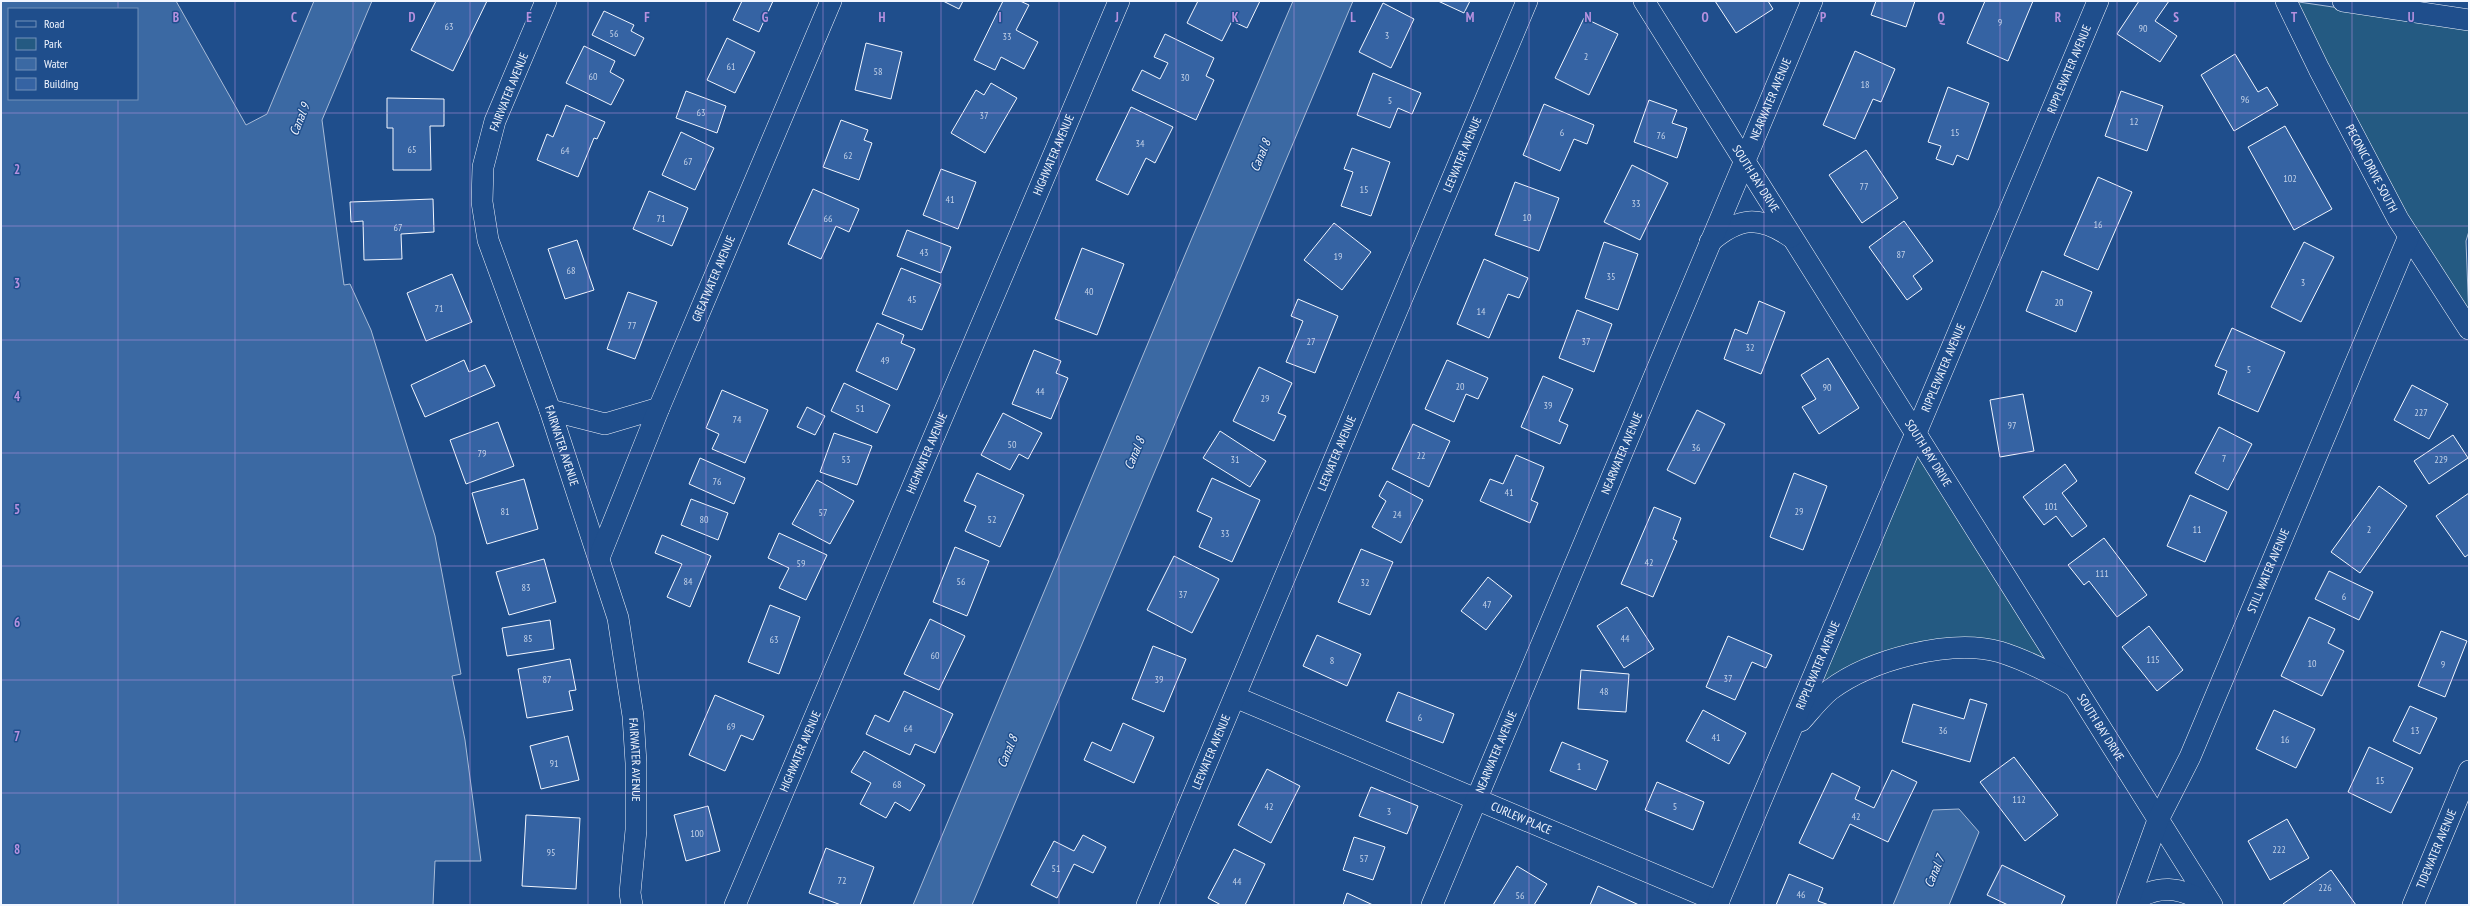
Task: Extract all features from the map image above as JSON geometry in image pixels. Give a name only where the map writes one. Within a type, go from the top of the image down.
[{"type":"street","name":"FAIRWATER AVENUE","points":[[546,1],[495,121],[483,167],[482,202],[488,240],[550,410],[600,558],[618,618],[633,716],[636,763],[636,830],[630,893],[632,905]]},
{"type":"street","name":"GREATWATER AVENUE","points":[[600,558],[659,408],[831,1]]},
{"type":"street","name":"HIGHWATER AVENUE","points":[[735,905],[1119,1]]},
{"type":"street","name":"LEEWATER AVENUE","points":[[1147,905],[1527,1]]},
{"type":"street","name":"SOUTH BAY DRIVE","points":[[1644,1],[2211,905]]},
{"type":"street","name":"NEARWATER AVENUE","points":[[1432,905],[1812,1]]},
{"type":"street","name":"RIPPLEWATER AVENUE","points":[[1718,903],[1916,436],[1944,361],[2098,1]]},
{"type":"street","name":"PECONIC DRIVE SOUTH","points":[[2286,1],[2319,69],[2409,236],[2469,329]]},
{"type":"street","points":[[2343,1],[2469,20]]},
{"type":"street","points":[[1710,243],[1728,227],[1755,221],[1767,223],[1792,238]]},
{"type":"street","name":"STILL WATER AVENUE","points":[[2128,904],[2158,820],[2190,757],[2409,236]]},
{"type":"street","points":[[550,410],[605,424],[659,408]]},
{"type":"street","name":"RIPPLEWATER AVENUE","points":[[1790,734],[1828,691],[1866,669],[1911,654],[1976,648],[1999,652],[2024,660],[2073,686]]},
{"type":"street","name":"CURLEW PLACE","points":[[1235,697],[1718,903]]},
{"type":"street","name":"TIDEWATER AVENUE","points":[[2413,905],[2469,771]]},
{"type":"street","points":[[2128,904],[2141,895],[2173,889],[2194,895],[2211,905]]},
{"type":"green space","points":[[2292,1],[2469,27],[2469,231],[2466,241],[2469,319],[2402,214]]},
{"type":"green space","points":[[1917,441],[2067,679],[2038,663],[1916,649],[1802,716]]},
{"type":"water","name":"Canal 9","points":[[1,1],[176,1],[246,125],[267,114],[314,1],[372,1],[322,120],[344,285],[350,284],[371,330],[435,536],[461,674],[452,676],[465,740],[481,861],[435,861],[433,905],[1,905]]},
{"type":"water","name":"Canal 8","points":[[1293,1],[1353,1],[972,905],[913,905],[1192,238]]},
{"type":"water","name":"Canal 7","points":[[1959,809],[1979,832],[1949,905],[1893,905],[1933,810]]},
{"type":"building","points":[[436,1],[487,1],[453,71],[411,50]]},
{"type":"building","points":[[742,1],[773,1],[759,32],[733,20]]},
{"type":"building","points":[[943,1],[963,1],[959,9]]},
{"type":"building","points":[[1003,1],[1020,1],[1029,5],[1016,30],[1038,42],[1024,69],[1001,57],[995,70],[974,60]]},
{"type":"building","points":[[1198,1],[1260,1],[1247,28],[1232,21],[1222,41],[1187,23]]},
{"type":"building","points":[[1438,1],[1470,1],[1464,13]]},
{"type":"building","points":[[1715,1],[1768,1],[1773,9],[1736,33]]},
{"type":"building","points":[[1876,1],[1915,1],[1906,27],[1871,15]]},
{"type":"building","points":[[1985,1],[2033,1],[2008,61],[1967,43]]},
{"type":"building","points":[[2139,1],[2169,1],[2155,21],[2177,36],[2160,62],[2117,34]]},
{"type":"building","points":[[1383,3],[1414,19],[1391,68],[1359,52]]},
{"type":"building","points":[[604,11],[634,25],[631,31],[644,38],[635,56],[592,35]]},
{"type":"building","points":[[1584,18],[1618,34],[1589,95],[1555,78]]},
{"type":"building","points":[[1165,34],[1214,58],[1206,76],[1214,80],[1196,120],[1132,90],[1142,70],[1160,79],[1168,63],[1154,57]]},
{"type":"building","points":[[727,38],[755,52],[735,93],[707,80]]},
{"type":"building","points":[[866,43],[902,52],[891,99],[855,90]]},
{"type":"building","points":[[584,46],[615,61],[610,72],[624,80],[611,105],[566,83]]},
{"type":"building","points":[[1855,51],[1895,69],[1881,102],[1873,99],[1855,139],[1823,125]]},
{"type":"building","points":[[2235,54],[2258,92],[2267,87],[2278,105],[2234,131],[2201,75]]},
{"type":"building","points":[[1373,73],[1421,93],[1412,114],[1398,108],[1390,128],[1357,115]]},
{"type":"building","points":[[991,83],[1017,98],[985,153],[951,133],[976,90],[984,95]]},
{"type":"building","points":[[1948,87],[1989,103],[1968,160],[1957,155],[1953,165],[1936,159],[1941,146],[1928,142]]},
{"type":"building","points":[[686,91],[726,106],[717,133],[676,118]]},
{"type":"building","points":[[2121,91],[2163,106],[2147,151],[2105,136]]},
{"type":"building","points":[[387,98],[444,99],[444,126],[430,126],[431,170],[393,170],[393,128],[387,128]]},
{"type":"building","points":[[1649,100],[1677,110],[1672,123],[1687,128],[1677,158],[1634,142]]},
{"type":"building","points":[[1544,104],[1594,125],[1587,144],[1574,139],[1560,171],[1523,155]]},
{"type":"building","points":[[566,105],[605,122],[597,139],[594,138],[578,177],[537,160],[547,134],[553,137]]},
{"type":"building","points":[[1131,107],[1173,127],[1155,163],[1146,158],[1128,195],[1096,180]]},
{"type":"building","points":[[841,120],[868,130],[864,140],[872,143],[859,180],[823,167]]},
{"type":"building","points":[[2285,126],[2332,209],[2294,230],[2248,147]]},
{"type":"building","points":[[681,132],[714,148],[695,190],[662,175]]},
{"type":"building","points":[[1352,148],[1390,162],[1371,216],[1341,206],[1353,172],[1344,169]]},
{"type":"building","points":[[1866,150],[1898,198],[1862,223],[1829,175]]},
{"type":"building","points":[[1632,165],[1668,183],[1640,240],[1604,222]]},
{"type":"building","points":[[941,169],[976,182],[958,229],[923,215]]},
{"type":"building","points":[[2098,177],[2132,192],[2098,270],[2064,255]]},
{"type":"building","points":[[1515,182],[1559,198],[1539,251],[1495,235]]},
{"type":"building","points":[[813,189],[859,209],[849,232],[836,226],[821,259],[788,244]]},
{"type":"building","points":[[649,191],[688,208],[672,246],[633,229]]},
{"type":"building","points":[[433,199],[434,232],[401,234],[402,259],[364,260],[363,221],[351,222],[350,202]]},
{"type":"building","points":[[1904,221],[1933,261],[1913,276],[1922,289],[1907,300],[1869,247]]},
{"type":"building","points":[[1334,223],[1371,252],[1342,290],[1304,260]]},
{"type":"building","points":[[907,230],[951,247],[941,273],[897,256]]},
{"type":"building","points":[[577,240],[594,290],[565,299],[548,249]]},
{"type":"building","points":[[1604,242],[1638,254],[1618,310],[1585,298]]},
{"type":"building","points":[[2304,242],[2334,257],[2301,322],[2271,307]]},
{"type":"building","points":[[1082,248],[1124,264],[1097,335],[1055,319]]},
{"type":"building","points":[[1484,259],[1528,278],[1519,298],[1508,294],[1489,338],[1457,324]]},
{"type":"building","points":[[901,268],[941,284],[922,330],[882,314]]},
{"type":"building","points":[[2042,271],[2092,292],[2076,332],[2026,311]]},
{"type":"building","points":[[452,274],[472,322],[426,341],[407,293]]},
{"type":"building","points":[[628,292],[657,302],[635,359],[607,349]]},
{"type":"building","points":[[1298,299],[1338,316],[1315,373],[1286,362],[1303,321],[1291,316]]},
{"type":"building","points":[[1759,301],[1785,312],[1761,374],[1724,359],[1735,329],[1747,334]]},
{"type":"building","points":[[1577,310],[1612,324],[1594,372],[1559,358]]},
{"type":"building","points":[[877,323],[904,335],[901,343],[915,349],[897,390],[856,371]]},
{"type":"building","points":[[2232,328],[2285,352],[2258,412],[2218,394],[2227,371],[2215,366]]},
{"type":"building","points":[[1034,350],[1061,361],[1056,373],[1068,378],[1051,419],[1012,404]]},
{"type":"building","points":[[1828,358],[1859,408],[1819,434],[1802,407],[1816,399],[1801,375]]},
{"type":"building","points":[[464,360],[469,372],[485,365],[495,386],[425,417],[411,385]]},
{"type":"building","points":[[1447,360],[1488,378],[1478,399],[1466,394],[1454,422],[1425,409]]},
{"type":"building","points":[[1259,367],[1292,383],[1278,413],[1286,416],[1274,441],[1233,421]]},
{"type":"building","points":[[1543,376],[1573,389],[1559,421],[1568,425],[1560,444],[1521,427]]},
{"type":"building","points":[[844,383],[890,405],[877,433],[831,411]]},
{"type":"building","points":[[2412,385],[2448,404],[2429,439],[2394,420]]},
{"type":"building","points":[[722,390],[768,410],[745,463],[712,449],[719,434],[706,428]]},
{"type":"building","points":[[2023,394],[2034,451],[2000,457],[1990,400]]},
{"type":"building","points":[[807,407],[825,416],[815,435],[797,427]]},
{"type":"building","points":[[1697,410],[1725,424],[1695,484],[1667,470]]},
{"type":"building","points":[[1003,413],[1042,433],[1028,459],[1019,454],[1010,470],[981,455]]},
{"type":"building","points":[[498,422],[514,466],[466,484],[450,440]]},
{"type":"building","points":[[1413,424],[1450,441],[1429,487],[1392,469]]},
{"type":"building","points":[[2219,427],[2252,444],[2228,490],[2195,473]]},
{"type":"building","points":[[1220,431],[1266,461],[1250,487],[1203,458]]},
{"type":"building","points":[[834,433],[872,446],[857,485],[820,472]]},
{"type":"building","points":[[2453,435],[2468,458],[2429,484],[2414,461]]},
{"type":"building","points":[[1516,455],[1544,467],[1531,500],[1538,503],[1530,523],[1480,501],[1490,479],[1503,484]]},
{"type":"building","points":[[700,458],[745,478],[734,504],[689,484]]},
{"type":"building","points":[[2065,464],[2077,481],[2062,493],[2087,526],[2072,537],[2056,516],[2044,525],[2023,497]]},
{"type":"building","points":[[977,473],[1024,495],[1000,547],[965,531],[976,506],[964,501]]},
{"type":"building","points":[[1794,473],[1827,486],[1803,550],[1770,537]]},
{"type":"building","points":[[1212,478],[1260,500],[1232,562],[1199,547],[1212,518],[1197,511]]},
{"type":"building","points":[[524,479],[538,529],[487,544],[472,493]]},
{"type":"building","points":[[817,480],[854,501],[830,544],[792,524]]},
{"type":"building","points":[[1387,481],[1423,500],[1401,543],[1372,527],[1386,501],[1379,496]]},
{"type":"building","points":[[2379,486],[2407,506],[2360,573],[2331,552]]},
{"type":"building","points":[[2469,493],[2469,554],[2465,557],[2436,516]]},
{"type":"building","points":[[2190,495],[2227,512],[2205,562],[2167,546]]},
{"type":"building","points":[[691,499],[728,513],[718,540],[681,525]]},
{"type":"building","points":[[1654,507],[1681,518],[1673,539],[1677,541],[1653,597],[1621,584]]},
{"type":"building","points":[[779,533],[827,555],[806,600],[779,588],[789,568],[768,558]]},
{"type":"building","points":[[662,535],[711,556],[690,607],[667,597],[682,564],[655,553]]},
{"type":"building","points":[[2104,538],[2147,595],[2117,617],[2089,581],[2084,585],[2068,565]]},
{"type":"building","points":[[955,547],[989,561],[967,616],[933,602]]},
{"type":"building","points":[[1361,549],[1393,562],[1370,615],[1338,602]]},
{"type":"building","points":[[1174,556],[1219,579],[1192,633],[1147,610]]},
{"type":"building","points":[[544,559],[556,602],[509,615],[496,572]]},
{"type":"building","points":[[2329,571],[2373,592],[2359,620],[2315,599]]},
{"type":"building","points":[[1488,577],[1512,596],[1486,630],[1461,611]]},
{"type":"building","points":[[770,605],[800,617],[779,674],[748,662]]},
{"type":"building","points":[[1627,607],[1654,649],[1624,668],[1597,626]]},
{"type":"building","points":[[2309,617],[2335,629],[2328,643],[2344,651],[2322,696],[2281,676]]},
{"type":"building","points":[[930,619],[965,636],[939,690],[904,674]]},
{"type":"building","points":[[550,620],[554,649],[507,656],[502,628]]},
{"type":"building","points":[[2149,626],[2183,670],[2157,691],[2122,647]]},
{"type":"building","points":[[2441,631],[2467,641],[2445,697],[2418,686]]},
{"type":"building","points":[[1317,635],[1361,654],[1347,686],[1303,666]]},
{"type":"building","points":[[1728,636],[1772,655],[1766,668],[1752,662],[1735,700],[1706,687]]},
{"type":"building","points":[[1153,646],[1186,659],[1164,712],[1132,699]]},
{"type":"building","points":[[570,659],[576,690],[569,691],[573,710],[527,718],[518,669]]},
{"type":"building","points":[[1581,670],[1629,674],[1626,712],[1578,709]]},
{"type":"building","points":[[904,691],[953,714],[935,753],[915,744],[910,755],[866,734],[875,715],[889,722]]},
{"type":"building","points":[[1398,692],[1454,714],[1443,743],[1386,721]]},
{"type":"building","points":[[715,695],[764,716],[753,740],[741,735],[725,771],[689,755]]},
{"type":"building","points":[[1970,699],[1987,704],[1970,762],[1902,742],[1913,704],[1964,719]]},
{"type":"building","points":[[2410,706],[2437,718],[2420,754],[2393,741]]},
{"type":"building","points":[[1703,710],[1746,733],[1729,764],[1686,741]]},
{"type":"building","points":[[2274,710],[2315,729],[2296,768],[2256,749]]},
{"type":"building","points":[[1123,723],[1154,737],[1134,783],[1084,760],[1092,742],[1111,751]]},
{"type":"building","points":[[568,736],[579,780],[541,789],[530,746]]},
{"type":"building","points":[[1562,742],[1608,761],[1596,790],[1550,771]]},
{"type":"building","points":[[2369,747],[2413,768],[2391,813],[2348,792]]},
{"type":"building","points":[[864,751],[925,785],[910,811],[895,802],[886,818],[860,804],[871,783],[851,772]]},
{"type":"building","points":[[2014,757],[2058,815],[2025,841],[1980,782]]},
{"type":"building","points":[[1267,769],[1300,786],[1271,843],[1238,825]]},
{"type":"building","points":[[1892,770],[1917,782],[1888,842],[1850,824],[1833,859],[1799,843],[1832,773],[1860,787],[1855,799],[1874,808]]},
{"type":"building","points":[[1657,782],[1704,802],[1693,830],[1645,810]]},
{"type":"building","points":[[1371,787],[1418,806],[1407,834],[1359,816]]},
{"type":"building","points":[[708,806],[720,851],[686,861],[674,815]]},
{"type":"building","points":[[526,815],[580,818],[576,889],[522,886]]},
{"type":"building","points":[[2287,819],[2309,858],[2270,880],[2248,841]]},
{"type":"building","points":[[1083,835],[1106,847],[1093,873],[1074,864],[1057,898],[1031,885],[1054,841],[1074,851]]},
{"type":"building","points":[[1354,837],[1385,847],[1373,880],[1343,870]]},
{"type":"building","points":[[826,848],[874,867],[860,905],[841,905],[809,893]]},
{"type":"building","points":[[1234,849],[1265,864],[1245,905],[1221,905],[1208,898]]},
{"type":"building","points":[[2002,865],[2065,896],[2061,905],[2008,905],[1987,895]]},
{"type":"building","points":[[1517,866],[1547,884],[1534,905],[1493,905]]},
{"type":"building","points":[[2331,870],[2356,905],[2283,904]]},
{"type":"building","points":[[1789,874],[1823,888],[1818,901],[1829,905],[1776,905]]},
{"type":"building","points":[[1598,886],[1639,905],[1590,905]]},
{"type":"building","points":[[1347,893],[1373,905],[1343,905]]}]
